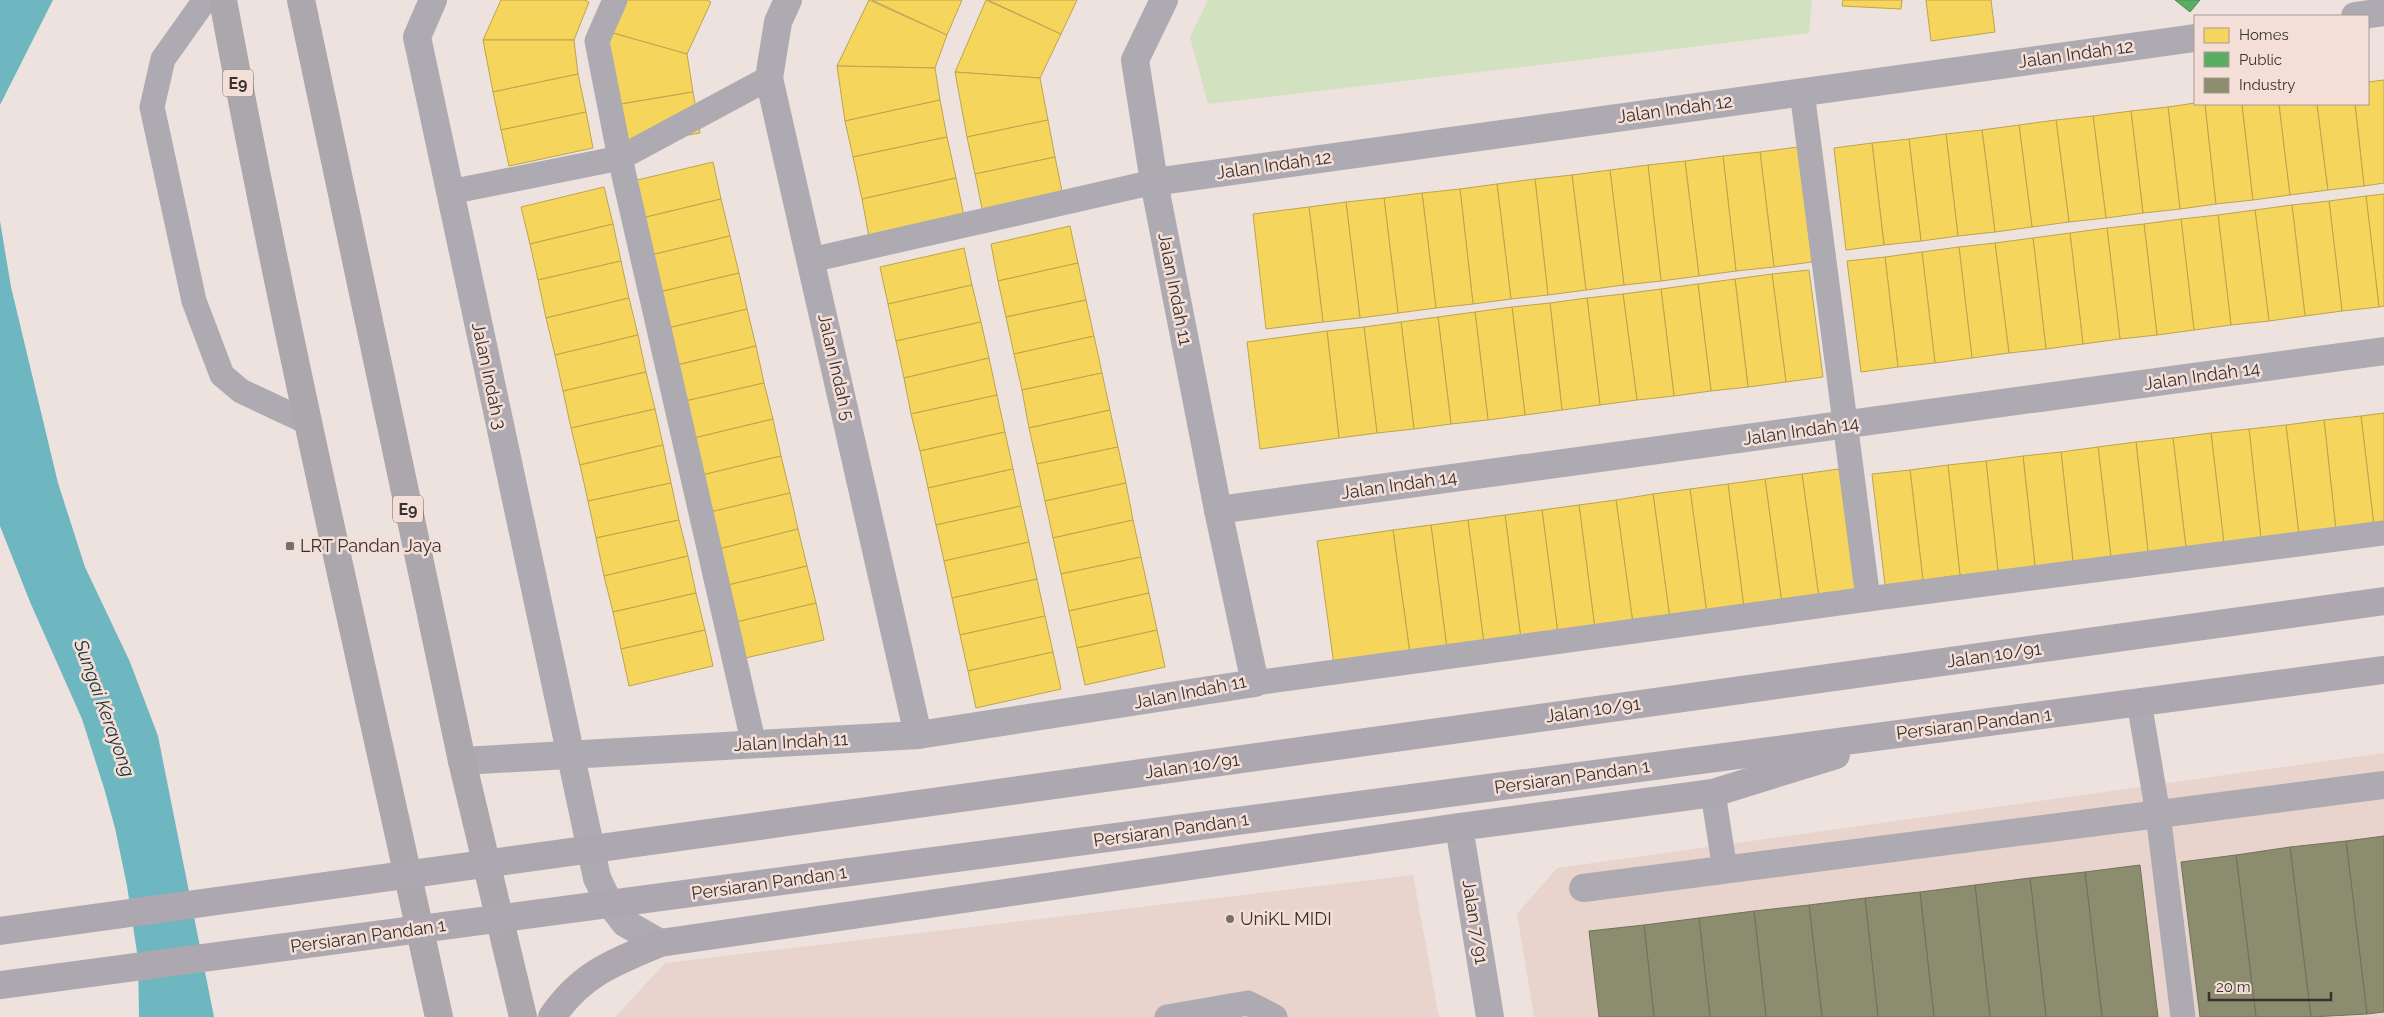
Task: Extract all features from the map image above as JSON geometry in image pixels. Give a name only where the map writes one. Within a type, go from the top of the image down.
[{"type":"highway","name":"E9","points":[[223,0],[256,175],[307,422],[334,535],[439,1017]]},
{"type":"highway","name":"E9","points":[[301,0],[462,762],[523,1017]]},
{"type":"street","name":"Jalan Indah 3","points":[[433,0],[417,37],[597,878],[608,901],[625,923],[660,942]]},
{"type":"street","name":"Jalan Indah 5","points":[[788,0],[778,22],[769,78],[918,735]]},
{"type":"street","name":"Jalan Indah 11","points":[[462,762],[571,754],[918,735],[1255,683],[1218,510],[1154,182],[1135,60],[1164,0]]},
{"type":"street","points":[[2362,15],[2384,12]]},
{"type":"street","name":"Jalan Indah 12","points":[[1154,182],[2194,38]]},
{"type":"street","name":"Jalan Indah 14","points":[[1218,510],[2384,351]]},
{"type":"street","name":"Jalan 10/91","points":[[0,931],[2384,601]]},
{"type":"street","name":"Persiaran Pandan 1","points":[[0,985],[2384,670]]},
{"type":"street","points":[[552,1017],[577,986],[618,960],[660,942],[1460,827],[1713,793],[1909,732]]},
{"type":"street","points":[[1583,888],[2384,785]]},
{"type":"street","name":"Jalan 7/91","points":[[1460,827],[1490,1017]]},
{"type":"lane","points":[[205,0],[163,59],[152,107],[194,301],[222,375],[241,391],[307,422]]},
{"type":"lane","points":[[615,0],[597,41],[620,158],[754,745]]},
{"type":"lane","points":[[450,192],[620,158],[769,78]]},
{"type":"lane","points":[[1802,92],[1868,599]]},
{"type":"lane","points":[[811,260],[1154,182]]},
{"type":"lane","points":[[1255,683],[1868,599],[2384,534]]},
{"type":"lane","points":[[2139,702],[2158,814],[2183,1017]]},
{"type":"lane","points":[[1713,793],[1725,870]]},
{"type":"lane","points":[[1167,1017],[1248,1003],[1275,1017]]},
{"type":"shaded area","points":[[2384,753],[2384,1017],[1534,1017],[1517,914],[1557,868]]},
{"type":"shaded area","name":"UniKL MIDI","points":[[1413,875],[1439,1017],[615,1017],[665,963]]},
{"type":"green space","points":[[1208,0],[1812,0],[1809,33],[1208,104],[1190,37]]},
{"type":"water","points":[[0,0],[53,0],[0,105]]},
{"type":"water","name":"Sungai Kerayong","points":[[0,221],[11,287],[58,483],[85,567],[130,662],[158,736],[214,1017],[139,1017],[138,959],[127,886],[115,828],[104,788],[82,719],[30,602],[0,526]]},
{"type":"building: Homes","points":[[501,0],[584,0],[589,2],[574,40],[483,40]]},
{"type":"building: Homes","points":[[619,0],[707,0],[711,2],[687,54],[606,31]]},
{"type":"building: Homes","points":[[869,0],[947,35],[935,68],[837,66]]},
{"type":"building: Homes","points":[[872,0],[962,0],[947,35]]},
{"type":"building: Homes","points":[[986,0],[1061,34],[1040,78],[955,72]]},
{"type":"building: Homes","points":[[988,0],[1077,0],[1061,34]]},
{"type":"building: Homes","points":[[1843,0],[1902,0],[1901,9],[1842,6]]},
{"type":"building: Homes","points":[[1926,0],[1991,0],[1995,32],[1931,41]]},
{"type":"building: Homes","points":[[606,31],[687,54],[693,92],[615,105]]},
{"type":"building: Homes","points":[[483,40],[574,40],[578,74],[493,92]]},
{"type":"building: Homes","points":[[837,66],[935,68],[940,100],[845,121]]},
{"type":"building: Homes","points":[[955,72],[1040,78],[1048,120],[967,137]]},
{"type":"building: Homes","points":[[578,74],[586,112],[501,130],[493,92]]},
{"type":"building: Homes","points":[[2384,80],[2384,183],[2364,186],[2355,105],[2369,105],[2369,82]]},
{"type":"building: Homes","points":[[693,92],[700,133],[622,146],[615,105]]},
{"type":"building: Homes","points":[[940,100],[947,137],[853,157],[845,121]]},
{"type":"building: Homes","points":[[2194,103],[2194,105],[2205,105],[2216,204],[2180,209],[2168,107]]},
{"type":"building: Homes","points":[[2205,105],[2242,105],[2253,200],[2216,204]]},
{"type":"building: Homes","points":[[2242,105],[2279,105],[2290,195],[2253,200]]},
{"type":"building: Homes","points":[[2279,105],[2317,105],[2328,190],[2290,195]]},
{"type":"building: Homes","points":[[2317,105],[2355,105],[2364,186],[2328,190]]},
{"type":"building: Homes","points":[[2168,107],[2180,209],[2143,213],[2131,111]]},
{"type":"building: Homes","points":[[2131,111],[2143,213],[2106,218],[2093,116]]},
{"type":"building: Homes","points":[[586,112],[593,148],[509,166],[501,130]]},
{"type":"building: Homes","points":[[2093,116],[2106,218],[2069,222],[2056,120]]},
{"type":"building: Homes","points":[[1048,120],[1055,157],[975,174],[967,137]]},
{"type":"building: Homes","points":[[2056,120],[2069,222],[2032,227],[2019,125]]},
{"type":"building: Homes","points":[[2019,125],[2032,227],[1995,232],[1982,130]]},
{"type":"building: Homes","points":[[1982,130],[1995,232],[1958,236],[1946,134]]},
{"type":"building: Homes","points":[[1946,134],[1958,236],[1921,241],[1909,139]]},
{"type":"building: Homes","points":[[947,137],[956,178],[862,199],[853,157]]},
{"type":"building: Homes","points":[[1909,139],[1921,241],[1884,245],[1872,143]]},
{"type":"building: Homes","points":[[1872,143],[1884,245],[1846,250],[1834,148]]},
{"type":"building: Homes","points":[[1798,147],[1812,262],[1774,267],[1760,152]]},
{"type":"building: Homes","points":[[1760,152],[1774,267],[1736,271],[1723,156]]},
{"type":"building: Homes","points":[[1723,156],[1736,271],[1699,276],[1685,161]]},
{"type":"building: Homes","points":[[1055,157],[1063,196],[983,213],[975,174]]},
{"type":"building: Homes","points":[[1685,161],[1699,276],[1661,281],[1648,165]]},
{"type":"building: Homes","points":[[713,162],[721,199],[638,219],[629,182]]},
{"type":"building: Homes","points":[[1648,165],[1661,281],[1624,285],[1610,170]]},
{"type":"building: Homes","points":[[1610,170],[1624,285],[1586,290],[1572,175]]},
{"type":"building: Homes","points":[[1572,175],[1586,290],[1548,295],[1535,179]]},
{"type":"building: Homes","points":[[956,178],[964,216],[869,237],[862,199]]},
{"type":"building: Homes","points":[[1535,179],[1548,295],[1511,299],[1497,184]]},
{"type":"building: Homes","points":[[1497,184],[1511,299],[1473,304],[1460,189]]},
{"type":"building: Homes","points":[[604,187],[613,224],[530,244],[521,207]]},
{"type":"building: Homes","points":[[1460,189],[1473,304],[1436,308],[1422,193]]},
{"type":"building: Homes","points":[[1422,193],[1436,308],[1398,313],[1384,198]]},
{"type":"building: Homes","points":[[2384,194],[2384,306],[2379,307],[2366,196]]},
{"type":"building: Homes","points":[[2366,196],[2379,307],[2342,311],[2329,201]]},
{"type":"building: Homes","points":[[1384,198],[1398,313],[1360,318],[1346,202]]},
{"type":"building: Homes","points":[[721,199],[730,236],[647,256],[638,219]]},
{"type":"building: Homes","points":[[2329,201],[2342,311],[2305,316],[2292,205]]},
{"type":"building: Homes","points":[[1346,202],[1360,318],[1323,322],[1309,207]]},
{"type":"building: Homes","points":[[2292,205],[2305,316],[2269,321],[2255,210]]},
{"type":"building: Homes","points":[[1309,207],[1323,322],[1266,329],[1253,214]]},
{"type":"building: Homes","points":[[2255,210],[2269,321],[2231,325],[2218,215]]},
{"type":"building: Homes","points":[[2218,215],[2231,325],[2194,330],[2181,219]]},
{"type":"building: Homes","points":[[2181,219],[2194,330],[2157,335],[2144,224]]},
{"type":"building: Homes","points":[[613,224],[621,261],[538,280],[530,244]]},
{"type":"building: Homes","points":[[2144,224],[2157,335],[2120,339],[2107,228]]},
{"type":"building: Homes","points":[[1070,226],[1078,263],[998,281],[991,244]]},
{"type":"building: Homes","points":[[2107,228],[2120,339],[2083,344],[2070,233]]},
{"type":"building: Homes","points":[[2070,233],[2083,344],[2046,349],[2033,238]]},
{"type":"building: Homes","points":[[730,236],[739,273],[655,293],[647,256]]},
{"type":"building: Homes","points":[[2033,238],[2046,349],[2009,353],[1995,243]]},
{"type":"building: Homes","points":[[1995,243],[2009,353],[1972,358],[1959,247]]},
{"type":"building: Homes","points":[[1959,247],[1972,358],[1935,363],[1922,252]]},
{"type":"building: Homes","points":[[964,248],[972,285],[888,304],[880,267]]},
{"type":"building: Homes","points":[[1922,252],[1935,363],[1898,367],[1885,257]]},
{"type":"building: Homes","points":[[1885,257],[1898,367],[1861,372],[1847,261]]},
{"type":"building: Homes","points":[[621,261],[629,298],[546,318],[538,280]]},
{"type":"building: Homes","points":[[1078,263],[1086,300],[1006,317],[998,281]]},
{"type":"building: Homes","points":[[1809,270],[1823,377],[1786,382],[1772,274]]},
{"type":"building: Homes","points":[[739,273],[747,309],[664,329],[655,293]]},
{"type":"building: Homes","points":[[1772,274],[1786,382],[1748,387],[1735,279]]},
{"type":"building: Homes","points":[[1735,279],[1748,387],[1711,391],[1698,284]]},
{"type":"building: Homes","points":[[1698,284],[1711,391],[1674,396],[1661,289]]},
{"type":"building: Homes","points":[[972,285],[981,322],[896,341],[888,304]]},
{"type":"building: Homes","points":[[1661,289],[1674,396],[1637,400],[1623,294]]},
{"type":"building: Homes","points":[[1623,294],[1637,400],[1600,405],[1587,298]]},
{"type":"building: Homes","points":[[629,298],[638,335],[555,355],[546,318]]},
{"type":"building: Homes","points":[[1587,298],[1600,405],[1562,410],[1550,303]]},
{"type":"building: Homes","points":[[1086,300],[1094,336],[1014,354],[1006,317]]},
{"type":"building: Homes","points":[[1550,303],[1562,410],[1525,415],[1512,307]]},
{"type":"building: Homes","points":[[1512,307],[1525,415],[1488,420],[1475,312]]},
{"type":"building: Homes","points":[[747,309],[756,346],[673,366],[664,329]]},
{"type":"building: Homes","points":[[1475,312],[1488,420],[1451,424],[1438,317]]},
{"type":"building: Homes","points":[[1438,317],[1451,424],[1414,429],[1401,322]]},
{"type":"building: Homes","points":[[981,322],[989,358],[904,378],[896,341]]},
{"type":"building: Homes","points":[[1401,322],[1414,429],[1377,433],[1364,327]]},
{"type":"building: Homes","points":[[1364,327],[1377,433],[1339,438],[1327,331]]},
{"type":"building: Homes","points":[[1327,331],[1339,438],[1260,449],[1247,342]]},
{"type":"building: Homes","points":[[638,335],[646,372],[563,391],[555,355]]},
{"type":"building: Homes","points":[[1094,336],[1102,373],[1022,390],[1014,354]]},
{"type":"building: Homes","points":[[756,346],[764,383],[681,402],[673,366]]},
{"type":"building: Homes","points":[[989,358],[997,395],[911,414],[904,378]]},
{"type":"building: Homes","points":[[646,372],[655,409],[571,428],[563,391]]},
{"type":"building: Homes","points":[[1102,373],[1110,410],[1029,428],[1022,390]]},
{"type":"building: Homes","points":[[764,383],[773,419],[690,439],[681,402]]},
{"type":"building: Homes","points":[[997,395],[1005,432],[920,451],[911,414]]},
{"type":"building: Homes","points":[[655,409],[663,445],[580,465],[571,428]]},
{"type":"building: Homes","points":[[1110,410],[1118,447],[1037,464],[1029,428]]},
{"type":"building: Homes","points":[[2384,413],[2384,525],[2374,526],[2361,416]]},
{"type":"building: Homes","points":[[2361,416],[2374,526],[2336,530],[2324,420]]},
{"type":"building: Homes","points":[[773,419],[781,456],[698,476],[690,439]]},
{"type":"building: Homes","points":[[2324,420],[2336,530],[2299,535],[2286,425]]},
{"type":"building: Homes","points":[[2286,425],[2299,535],[2261,539],[2249,429]]},
{"type":"building: Homes","points":[[2249,429],[2261,539],[2224,544],[2211,433]]},
{"type":"building: Homes","points":[[1005,432],[1013,469],[928,488],[920,451]]},
{"type":"building: Homes","points":[[2211,433],[2224,544],[2186,548],[2173,438]]},
{"type":"building: Homes","points":[[2173,438],[2186,548],[2148,552],[2136,442]]},
{"type":"building: Homes","points":[[2136,442],[2148,552],[2111,557],[2098,447]]},
{"type":"building: Homes","points":[[663,445],[671,483],[588,501],[580,465]]},
{"type":"building: Homes","points":[[1118,447],[1126,483],[1045,501],[1037,464]]},
{"type":"building: Homes","points":[[2098,447],[2111,557],[2073,561],[2061,452]]},
{"type":"building: Homes","points":[[2061,452],[2073,561],[2035,566],[2023,456]]},
{"type":"building: Homes","points":[[781,456],[790,493],[706,513],[698,476]]},
{"type":"building: Homes","points":[[2023,456],[2035,566],[1998,571],[1986,461]]},
{"type":"building: Homes","points":[[1986,461],[1998,571],[1960,575],[1948,465]]},
{"type":"building: Homes","points":[[1948,465],[1960,575],[1923,580],[1910,470]]},
{"type":"building: Homes","points":[[1013,469],[1021,506],[936,525],[928,488]]},
{"type":"building: Homes","points":[[1839,469],[1856,593],[1819,598],[1802,474]]},
{"type":"building: Homes","points":[[1910,470],[1923,580],[1885,585],[1872,474]]},
{"type":"building: Homes","points":[[1802,474],[1819,598],[1782,604],[1765,479]]},
{"type":"building: Homes","points":[[1765,479],[1782,604],[1744,608],[1728,484]]},
{"type":"building: Homes","points":[[671,483],[679,520],[596,538],[588,501]]},
{"type":"building: Homes","points":[[1126,483],[1133,520],[1053,538],[1045,501]]},
{"type":"building: Homes","points":[[1728,484],[1744,608],[1707,614],[1690,489]]},
{"type":"building: Homes","points":[[1690,489],[1707,614],[1670,619],[1653,494]]},
{"type":"building: Homes","points":[[790,493],[798,529],[715,550],[706,513]]},
{"type":"building: Homes","points":[[1653,494],[1670,619],[1633,624],[1616,500]]},
{"type":"building: Homes","points":[[1616,500],[1633,624],[1595,629],[1579,505]]},
{"type":"building: Homes","points":[[1579,505],[1595,629],[1558,634],[1542,510]]},
{"type":"building: Homes","points":[[1021,506],[1029,542],[944,561],[936,525]]},
{"type":"building: Homes","points":[[1542,510],[1558,634],[1521,639],[1505,515]]},
{"type":"building: Homes","points":[[1505,515],[1521,639],[1484,644],[1468,520]]},
{"type":"building: Homes","points":[[679,520],[688,556],[604,576],[596,538]]},
{"type":"building: Homes","points":[[1133,520],[1141,557],[1061,574],[1053,538]]},
{"type":"building: Homes","points":[[1468,520],[1484,644],[1447,649],[1431,525]]},
{"type":"building: Homes","points":[[1431,525],[1447,649],[1410,654],[1393,530]]},
{"type":"building: Homes","points":[[798,529],[807,566],[724,586],[715,550]]},
{"type":"building: Homes","points":[[1393,530],[1410,654],[1334,665],[1317,541]]},
{"type":"building: Homes","points":[[1029,542],[1037,579],[952,598],[944,561]]},
{"type":"building: Homes","points":[[688,556],[696,593],[613,612],[604,576]]},
{"type":"building: Homes","points":[[1141,557],[1149,593],[1069,611],[1061,574]]},
{"type":"building: Homes","points":[[807,566],[816,603],[732,623],[724,586]]},
{"type":"building: Homes","points":[[1037,579],[1045,616],[960,635],[952,598]]},
{"type":"building: Homes","points":[[696,593],[705,630],[621,649],[613,612]]},
{"type":"building: Homes","points":[[1149,593],[1157,630],[1077,648],[1069,611]]},
{"type":"building: Homes","points":[[816,603],[824,640],[741,659],[732,623]]},
{"type":"building: Homes","points":[[1045,616],[1053,652],[968,671],[960,635]]},
{"type":"building: Homes","points":[[705,630],[713,666],[629,686],[621,649]]},
{"type":"building: Homes","points":[[1157,630],[1165,667],[1085,685],[1077,648]]},
{"type":"building: Homes","points":[[1053,652],[1061,689],[976,708],[968,671]]},
{"type":"building: Public","points":[[2175,0],[2200,0],[2190,12]]},
{"type":"building: Industry","points":[[2384,836],[2384,1012],[2367,1014],[2346,841]]},
{"type":"building: Industry","points":[[2346,841],[2367,1014],[2311,1017],[2290,847]]},
{"type":"building: Industry","points":[[2290,847],[2311,1017],[2256,1017],[2236,855]]},
{"type":"building: Industry","points":[[2236,855],[2256,1017],[2200,1017],[2181,862]]},
{"type":"building: Industry","points":[[2140,865],[2158,1017],[2102,1017],[2085,872]]},
{"type":"building: Industry","points":[[2085,872],[2102,1017],[2046,1017],[2030,878]]},
{"type":"building: Industry","points":[[2030,878],[2046,1017],[1990,1017],[1975,885]]},
{"type":"building: Industry","points":[[1975,885],[1990,1017],[1934,1017],[1920,892]]},
{"type":"building: Industry","points":[[1920,892],[1934,1017],[1878,1017],[1865,898]]},
{"type":"building: Industry","points":[[1865,898],[1878,1017],[1822,1017],[1809,905]]},
{"type":"building: Industry","points":[[1809,905],[1822,1017],[1766,1017],[1754,911]]},
{"type":"building: Industry","points":[[1754,911],[1766,1017],[1710,1017],[1699,918]]},
{"type":"building: Industry","points":[[1699,918],[1710,1017],[1654,1017],[1644,925]]},
{"type":"building: Industry","points":[[1644,925],[1654,1017],[1599,1017],[1589,931]]},
{"type":"place","name":"LRT Pandan Jaya","points":[[290,546]]},
{"type":"place","name":"UniKL MIDI","points":[[1230,919]]}]
